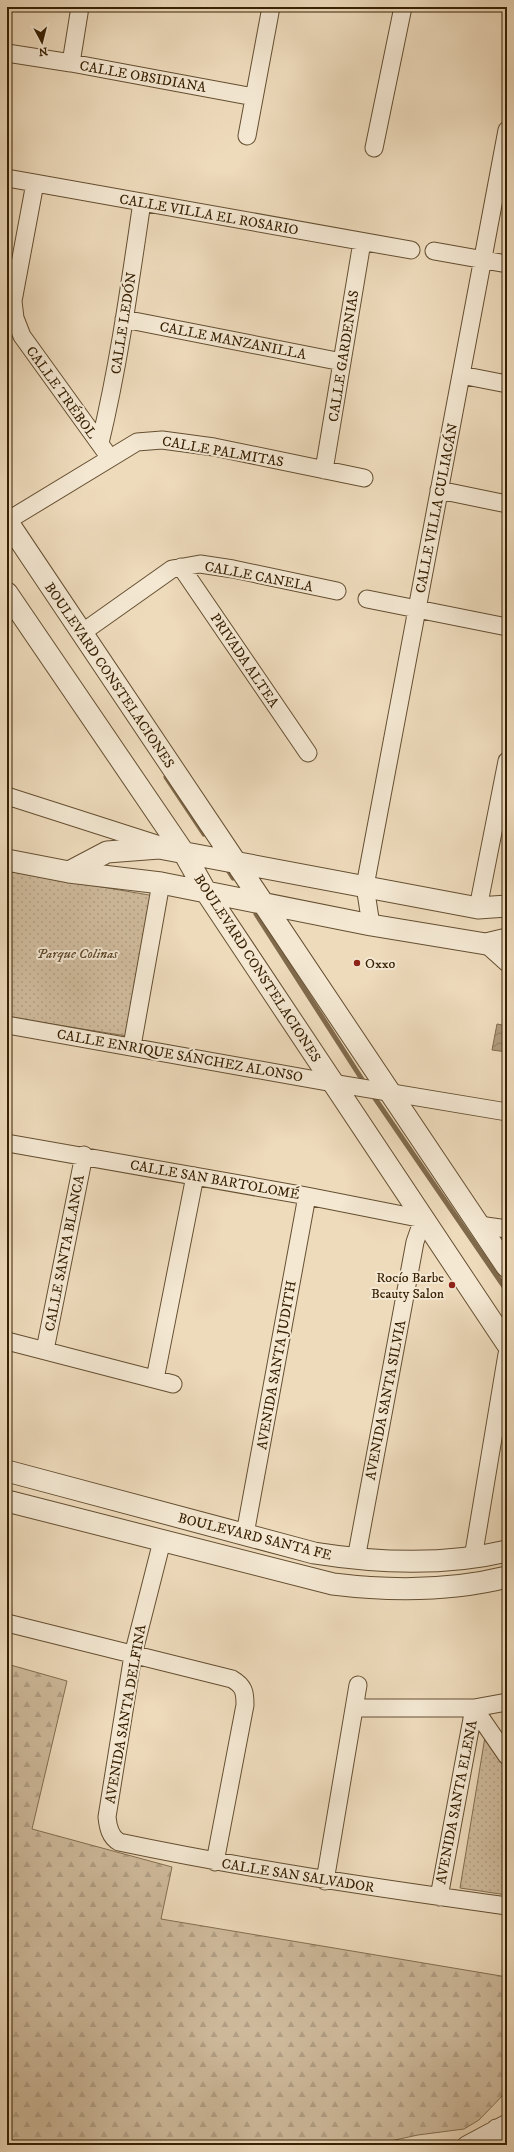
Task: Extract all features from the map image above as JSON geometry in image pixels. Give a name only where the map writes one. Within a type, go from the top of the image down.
[{"type":"street","points":[[71,63],[80,7]]},
{"type":"street","points":[[247,136],[271,7]]},
{"type":"street","points":[[374,148],[403,7]]},
{"type":"street","name":"CALLE OBSIDIANA","points":[[7,53],[71,63],[254,97]]},
{"type":"street","name":"CALLE VILLA CULIACÁN","points":[[371,925],[365,886],[506,137]]},
{"type":"street","name":"CALLE VILLA EL ROSARIO","points":[[7,178],[411,250]]},
{"type":"street","name":"CALLE TRÉBOL","points":[[35,183],[13,301],[15,318],[22,336],[110,458]]},
{"type":"street","name":"CALLE LEDÓN","points":[[100,443],[108,410],[124,319],[142,202]]},
{"type":"street","name":"CALLE GARDENIAS","points":[[324,470],[362,242]]},
{"type":"street","points":[[434,251],[507,264]]},
{"type":"street","name":"CALLE MANZANILLA","points":[[124,319],[342,362]]},
{"type":"street","points":[[461,375],[507,384]]},
{"type":"street","name":"CALLE PALMITAS","points":[[7,521],[137,442],[162,440],[214,447],[364,478]]},
{"type":"street","points":[[439,490],[507,504]]},
{"type":"street","name":"BOULEVARD CONSTELACIONES","points":[[7,521],[83,632],[234,862],[266,905],[383,1091],[480,1225],[507,1267]]},
{"type":"street","name":"CALLE CANELA","points":[[83,632],[172,569],[181,567],[200,564],[233,569],[336,591]]},
{"type":"street","name":"PRIVADA ALTEA","points":[[181,567],[308,753]]},
{"type":"street","name":"BOULEVARD CONSTELACIONES","points":[[7,593],[184,853],[206,892],[507,1344]]},
{"type":"street","points":[[367,599],[507,627]]},
{"type":"street","points":[[478,908],[507,761]]},
{"type":"street","points":[[7,796],[184,853]]},
{"type":"street","points":[[69,872],[107,852],[159,848],[478,908],[507,906]]},
{"type":"street","points":[[7,860],[69,872],[161,883],[371,925],[486,944],[507,940]]},
{"type":"street","points":[[132,1046],[161,883]]},
{"type":"street","points":[[486,944],[507,963]]},
{"type":"street","name":"CALLE ENRIQUE SÁNCHEZ ALONSO","points":[[7,1025],[383,1091]]},
{"type":"street","points":[[383,1091],[507,1112]]},
{"type":"street","name":"CALLE SAN BARTOLOMÉ","points":[[7,1143],[84,1155],[423,1219]]},
{"type":"street","name":"CALLE SANTA BLANCA","points":[[45,1350],[84,1155]]},
{"type":"street","points":[[155,1379],[195,1176]]},
{"type":"street","name":"AVENIDA SANTA JUDITH","points":[[245,1534],[307,1196]]},
{"type":"street","name":"AVENIDA SANTA SILVIA","points":[[356,1559],[415,1242],[423,1219]]},
{"type":"street","points":[[480,1225],[507,1229]]},
{"type":"street","points":[[7,1341],[173,1384]]},
{"type":"street","points":[[473,1558],[507,1354]]},
{"type":"street","name":"BOULEVARD SANTA FE","points":[[7,1471],[314,1553],[356,1559],[431,1561],[473,1558],[507,1551]]},
{"type":"street","name":"BOULEVARD SANTA FE","points":[[7,1501],[333,1584],[355,1587],[430,1588],[471,1584],[507,1577]]},
{"type":"street","name":"AVENIDA SANTA DELFINA","points":[[107,1817],[133,1655],[162,1541]]},
{"type":"street","points":[[7,1623],[232,1679],[244,1688],[245,1705],[215,1862]]},
{"type":"street","points":[[325,1881],[358,1685]]},
{"type":"street","points":[[355,1708],[474,1708],[507,1702]]},
{"type":"street","points":[[474,1708],[507,1756]]},
{"type":"street","name":"AVENIDA SANTA ELENA","points":[[439,1897],[474,1708]]},
{"type":"street","name":"CALLE SAN SALVADOR","points":[[107,1817],[111,1833],[114,1839],[118,1842],[215,1862],[325,1881],[507,1906]]},
{"type":"street","points":[[466,2145],[502,2126],[504,2145]]},
{"type":"green space","name":"Parque Colinas","points":[[7,871],[155,896],[133,1037],[7,1017]]},
{"type":"green space","points":[[7,1664],[67,1681],[32,1829],[172,1867],[161,1919],[507,1977],[507,2091],[479,2120],[464,2129],[418,2135],[372,2145],[7,2145]]},
{"type":"green space","points":[[485,1737],[507,1769],[507,1895],[460,1888]]},
{"type":"water","points":[[497,1024],[507,1026],[507,1052],[492,1050]]},
{"type":"waterway","points":[[166,777],[204,834]]},
{"type":"waterway","points":[[226,867],[233,878]]},
{"type":"waterway","points":[[256,914],[365,1084]]},
{"type":"waterway","points":[[372,1094],[507,1291]]},
{"type":"place","name":"Oxxo","points":[[357,963]]},
{"type":"place","name":"Rocío Barbe Beauty Salon","points":[[452,1285]]}]
